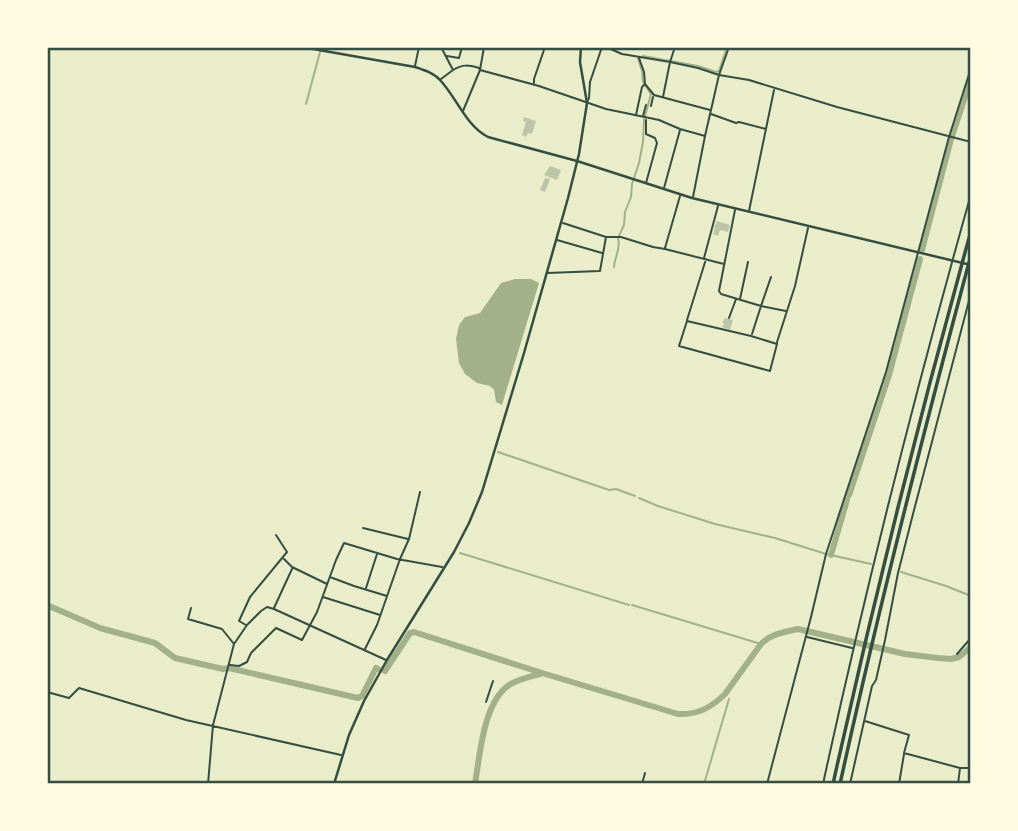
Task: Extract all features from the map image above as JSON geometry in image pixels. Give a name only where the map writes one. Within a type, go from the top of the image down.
[{"type":"highway","points":[[833,784],[925,402],[971,231]]},
{"type":"highway","points":[[840,784],[877,620],[971,255]]},
{"type":"main road","points":[[302,47],[427,71],[441,80],[482,134],[718,205],[971,265]]},
{"type":"main road","points":[[334,784],[358,713],[387,660],[445,569],[482,492],[562,222],[577,162],[587,103],[580,62],[581,47]]},
{"type":"street","points":[[415,67],[419,47]]},
{"type":"street","points":[[441,47],[453,70]]},
{"type":"street","points":[[446,56],[458,58],[462,47]]},
{"type":"street","points":[[463,111],[480,70],[484,48],[477,47]]},
{"type":"street","points":[[534,85],[545,47]]},
{"type":"street","points":[[587,103],[590,82],[604,47],[622,54],[670,61],[719,75],[749,80],[971,142]]},
{"type":"street","points":[[663,99],[675,47]]},
{"type":"street","points":[[692,198],[719,75],[729,47]]},
{"type":"street","points":[[848,47],[852,48]]},
{"type":"street","points":[[636,116],[644,85],[644,72],[638,57]]},
{"type":"street","points":[[441,80],[461,65],[468,65],[606,109],[659,120],[705,136]]},
{"type":"street","points":[[767,784],[826,554],[886,372],[971,68]]},
{"type":"street","points":[[584,83],[590,82]]},
{"type":"street","points":[[644,85],[654,95],[663,99],[711,112],[736,123],[767,129]]},
{"type":"street","points":[[749,212],[774,88]]},
{"type":"street","points":[[651,106],[654,95]]},
{"type":"street","points":[[646,105],[646,134],[657,143],[646,184]]},
{"type":"street","points":[[663,190],[680,129]]},
{"type":"street","points":[[665,248],[680,194]]},
{"type":"street","points":[[822,784],[855,636],[921,374],[971,194]]},
{"type":"street","points":[[718,205],[680,346],[770,371],[795,286],[808,226]]},
{"type":"street","points":[[736,209],[719,293],[787,312]]},
{"type":"street","points":[[562,222],[606,237],[621,237],[724,264]]},
{"type":"street","points":[[546,273],[600,271],[606,237]]},
{"type":"street","points":[[556,240],[603,253]]},
{"type":"street","points":[[740,300],[748,262]]},
{"type":"street","points":[[751,336],[771,277]]},
{"type":"street","points":[[850,784],[882,654],[898,573],[971,293]]},
{"type":"street","points":[[729,318],[736,299]]},
{"type":"street","points":[[687,321],[778,344]]},
{"type":"street","points":[[365,649],[374,634],[409,539],[420,492]]},
{"type":"street","points":[[363,528],[409,539]]},
{"type":"street","points":[[247,625],[239,621],[246,604],[287,552],[276,535]]},
{"type":"street","points":[[228,667],[247,662],[251,653],[276,628],[302,640],[344,544],[445,569]]},
{"type":"street","points":[[366,589],[377,553]]},
{"type":"street","points":[[283,558],[292,567],[327,584]]},
{"type":"street","points":[[274,610],[292,567]]},
{"type":"street","points":[[330,577],[388,596]]},
{"type":"street","points":[[323,597],[381,615]]},
{"type":"street","points":[[208,784],[213,725],[234,644],[247,625],[267,607],[387,660]]},
{"type":"street","points":[[191,608],[188,619],[219,628],[234,644]]},
{"type":"street","points":[[806,636],[853,647]]},
{"type":"street","points":[[957,654],[971,638]]},
{"type":"street","points":[[486,702],[492,681]]},
{"type":"street","points":[[47,692],[69,698],[79,688],[186,720],[342,755]]},
{"type":"street","points":[[864,721],[909,735],[899,784]]},
{"type":"street","points":[[904,753],[960,768],[971,768]]},
{"type":"street","points":[[958,784],[960,768]]},
{"type":"street","points":[[642,784],[645,773]]},
{"type":"shaded area","points":[[515,279],[531,279],[539,283],[502,405],[496,402],[494,390],[490,386],[477,383],[465,374],[459,363],[456,339],[459,325],[465,317],[480,313],[501,283]]},
{"type":"building","points":[[524,117],[536,121],[532,134],[528,133],[526,137],[522,135],[526,122],[523,121]]},
{"type":"building","points":[[550,166],[561,170],[557,180],[544,175]]},
{"type":"building","points":[[545,178],[550,179],[545,192],[540,190]]},
{"type":"building","points":[[717,221],[730,225],[728,232],[720,230],[718,236],[713,234]]},
{"type":"building","points":[[725,318],[733,320],[730,330],[722,327]]},
{"type":"waterway","points":[[643,56],[716,72],[719,71],[727,47]]},
{"type":"waterway","points":[[306,104],[320,52]]},
{"type":"waterway","points":[[619,236],[639,163],[644,120],[651,94],[643,82],[638,59]]},
{"type":"waterway","points":[[922,250],[951,139],[971,79]]},
{"type":"waterway","points":[[614,267],[618,238]]},
{"type":"waterway","points":[[849,495],[889,375],[920,259]]},
{"type":"waterway","points":[[498,452],[609,490],[616,489],[635,496]]},
{"type":"waterway","points":[[639,498],[715,524],[871,564]]},
{"type":"waterway","points":[[831,555],[847,500]]},
{"type":"waterway","points":[[460,553],[629,605]]},
{"type":"waterway","points":[[901,572],[971,596]]},
{"type":"waterway","points":[[47,605],[100,628],[155,643],[175,658],[358,698],[362,696],[376,668],[378,669]]},
{"type":"waterway","points":[[632,605],[761,644]]},
{"type":"waterway","points":[[725,694],[761,644],[773,636],[798,629],[905,654],[938,658],[959,657],[971,647]]},
{"type":"waterway","points":[[385,671],[410,633],[414,632],[678,714],[703,710],[725,694]]},
{"type":"waterway","points":[[475,784],[484,730],[493,704],[509,685],[540,674]]},
{"type":"waterway","points":[[704,784],[729,699]]}]
